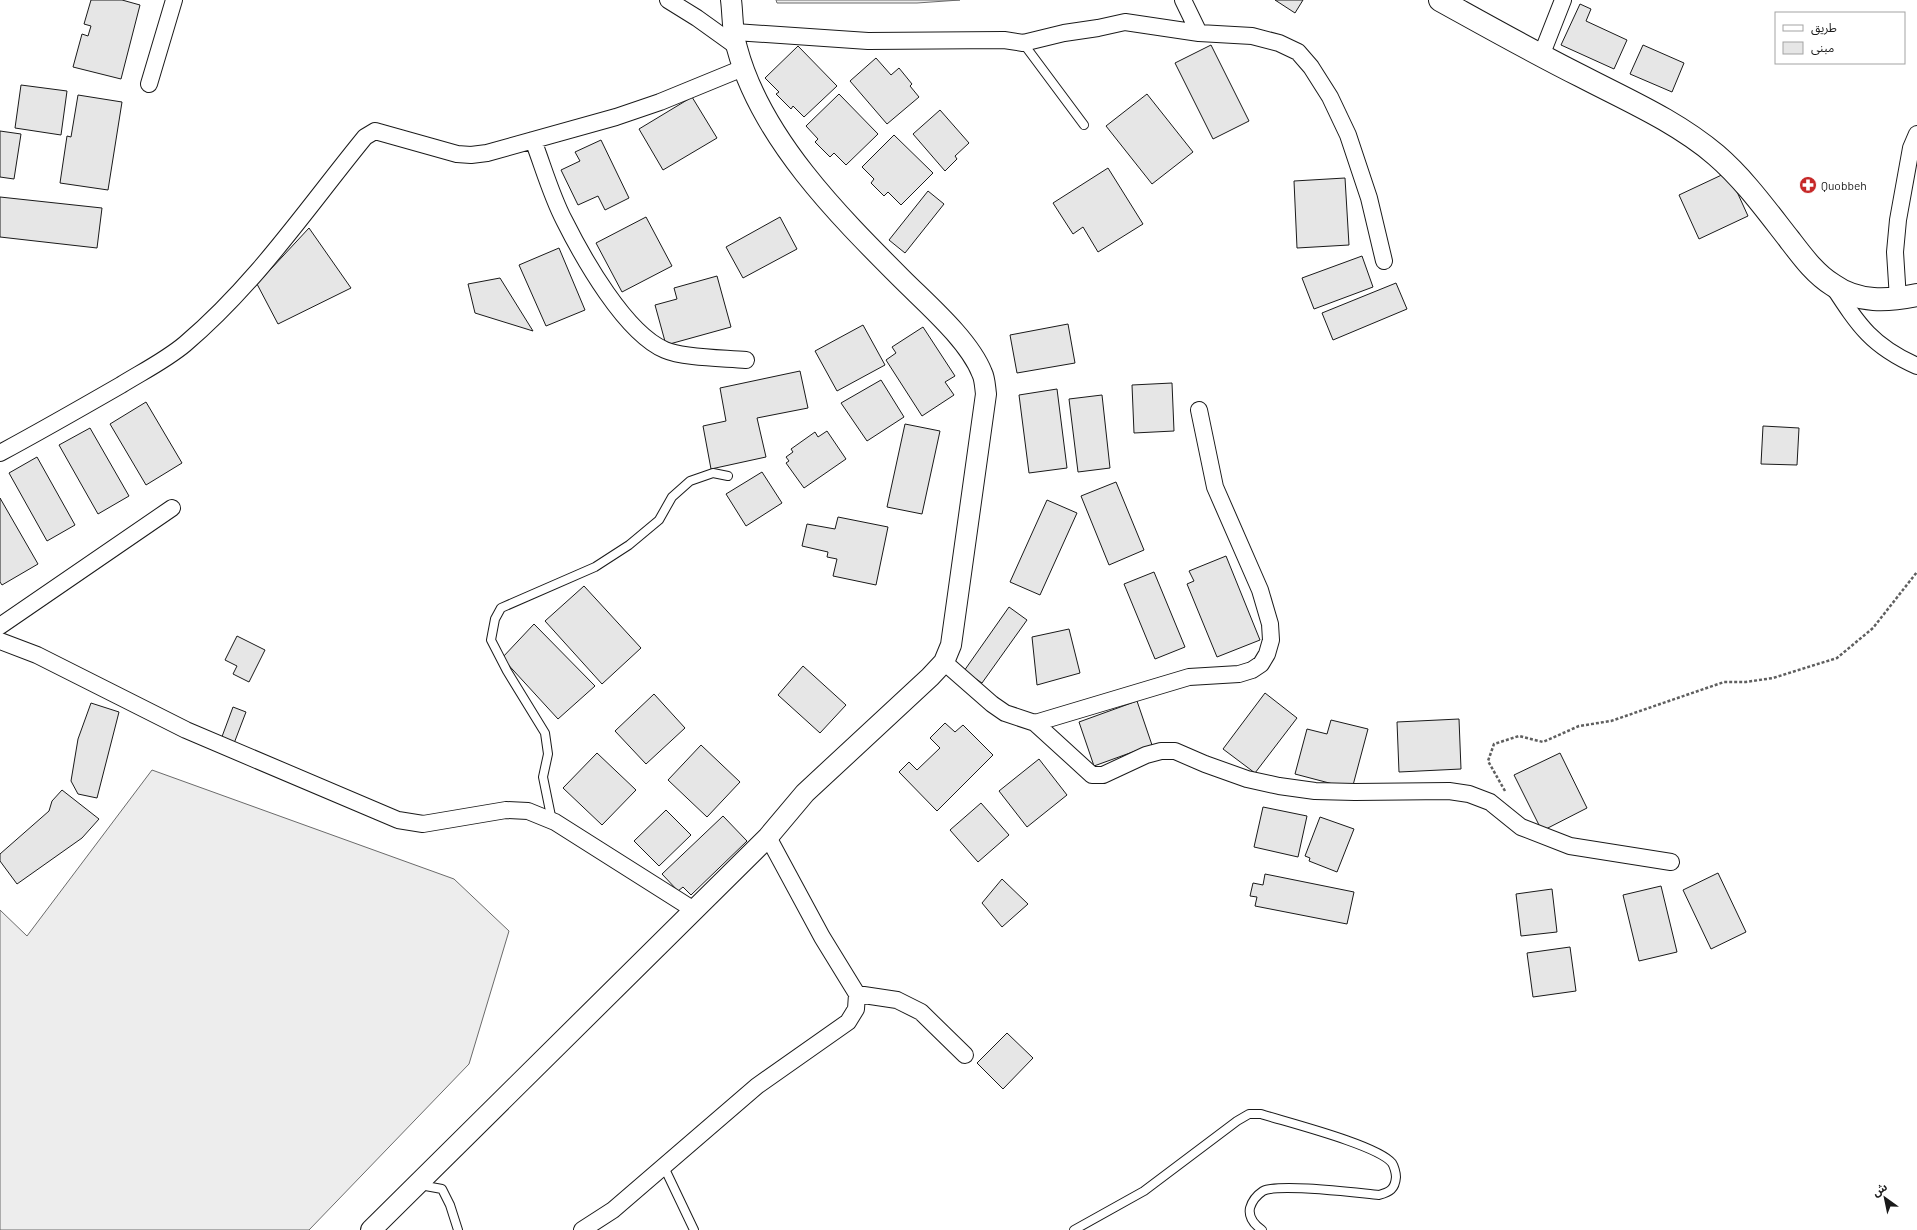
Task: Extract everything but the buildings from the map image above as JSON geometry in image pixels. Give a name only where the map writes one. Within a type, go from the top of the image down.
[{"type":"main road","points":[[1440,0],[1541,56],[1650,112],[1698,141],[1734,173],[1803,257],[1833,286],[1855,296],[1875,300],[1907,297]]},
{"type":"street","points":[[149,84],[174,0]]},
{"type":"street","points":[[668,0],[735,39],[868,41],[1004,40],[1023,43],[1064,33],[1125,22],[1199,33],[1252,36],[1279,43],[1298,52],[1311,67],[1330,97],[1348,135],[1369,198],[1384,261]]},
{"type":"street","points":[[371,1230],[768,837],[805,793],[944,662],[951,645],[986,394],[983,374],[975,357],[943,320],[859,234],[806,175],[785,148],[769,122],[743,68],[735,39],[731,0]]},
{"type":"street","points":[[1183,0],[1199,33]]},
{"type":"street","points":[[1541,56],[1563,0]]},
{"type":"street","points":[[0,453],[111,391],[184,345],[222,310],[261,268],[304,217],[366,137],[375,131],[456,154],[471,155],[487,153],[616,117],[660,102],[743,68]]},
{"type":"street","points":[[1907,297],[1895,252],[1898,220],[1911,148],[1917,134]]},
{"type":"street","points":[[533,140],[564,219],[593,270],[625,319],[641,335],[665,350],[696,356],[746,360]]},
{"type":"street","points":[[1833,286],[1866,334],[1885,350],[1917,366]]},
{"type":"street","points":[[1035,723],[1190,677],[1239,674],[1252,670],[1261,664],[1267,654],[1271,640],[1270,624],[1260,590],[1215,487],[1199,410]]},
{"type":"street","points":[[0,626],[172,508]]},
{"type":"street","points":[[0,641],[37,655],[186,730],[398,820],[424,824],[506,810],[528,811],[552,821],[694,910]]},
{"type":"street","points":[[944,662],[992,704],[1006,714],[1035,723],[1092,775],[1103,775],[1146,755],[1161,750],[1175,751],[1205,764],[1247,779],[1279,786],[1315,791],[1449,791],[1469,794],[1490,802],[1521,827],[1570,846],[1671,862]]},
{"type":"street","points":[[582,1230],[613,1210],[664,1167],[724,1112],[757,1086],[848,1022],[856,1009],[857,994],[822,937],[768,837]]},
{"type":"street","points":[[857,994],[897,1000],[921,1012],[964,1055]]},
{"type":"lane","points":[[1023,43],[1084,125]]},
{"type":"lane","points":[[552,821],[543,777],[548,754],[545,733],[507,671],[491,640],[495,619],[501,608],[595,567],[629,545],[659,520],[672,497],[690,480],[713,473],[728,476]]},
{"type":"lane","points":[[1074,1230],[1144,1191],[1226,1129],[1249,1114],[1261,1114],[1338,1137],[1370,1150],[1392,1163],[1396,1173],[1395,1185],[1390,1192],[1379,1195],[1311,1189],[1264,1191],[1253,1200],[1250,1210],[1252,1221],[1262,1230]]},
{"type":"lane","points":[[664,1167],[694,1230]]},
{"type":"lane","points":[[417,1184],[442,1189],[450,1205],[458,1230]]},
{"type":"path","points":[[1505,792],[1488,761],[1494,744],[1519,736],[1542,742],[1579,726],[1611,721],[1724,682],[1746,682],[1773,678],[1837,658],[1873,628],[1917,572]]},
{"type":"shaded area","points":[[776,0],[960,0],[917,3],[777,3]]},
{"type":"shaded area","points":[[152,770],[454,879],[509,931],[469,1064],[309,1230],[0,1230],[0,910],[27,936]]},
{"type":"place","name":"Quobbeh","points":[[1808,185]]}]
